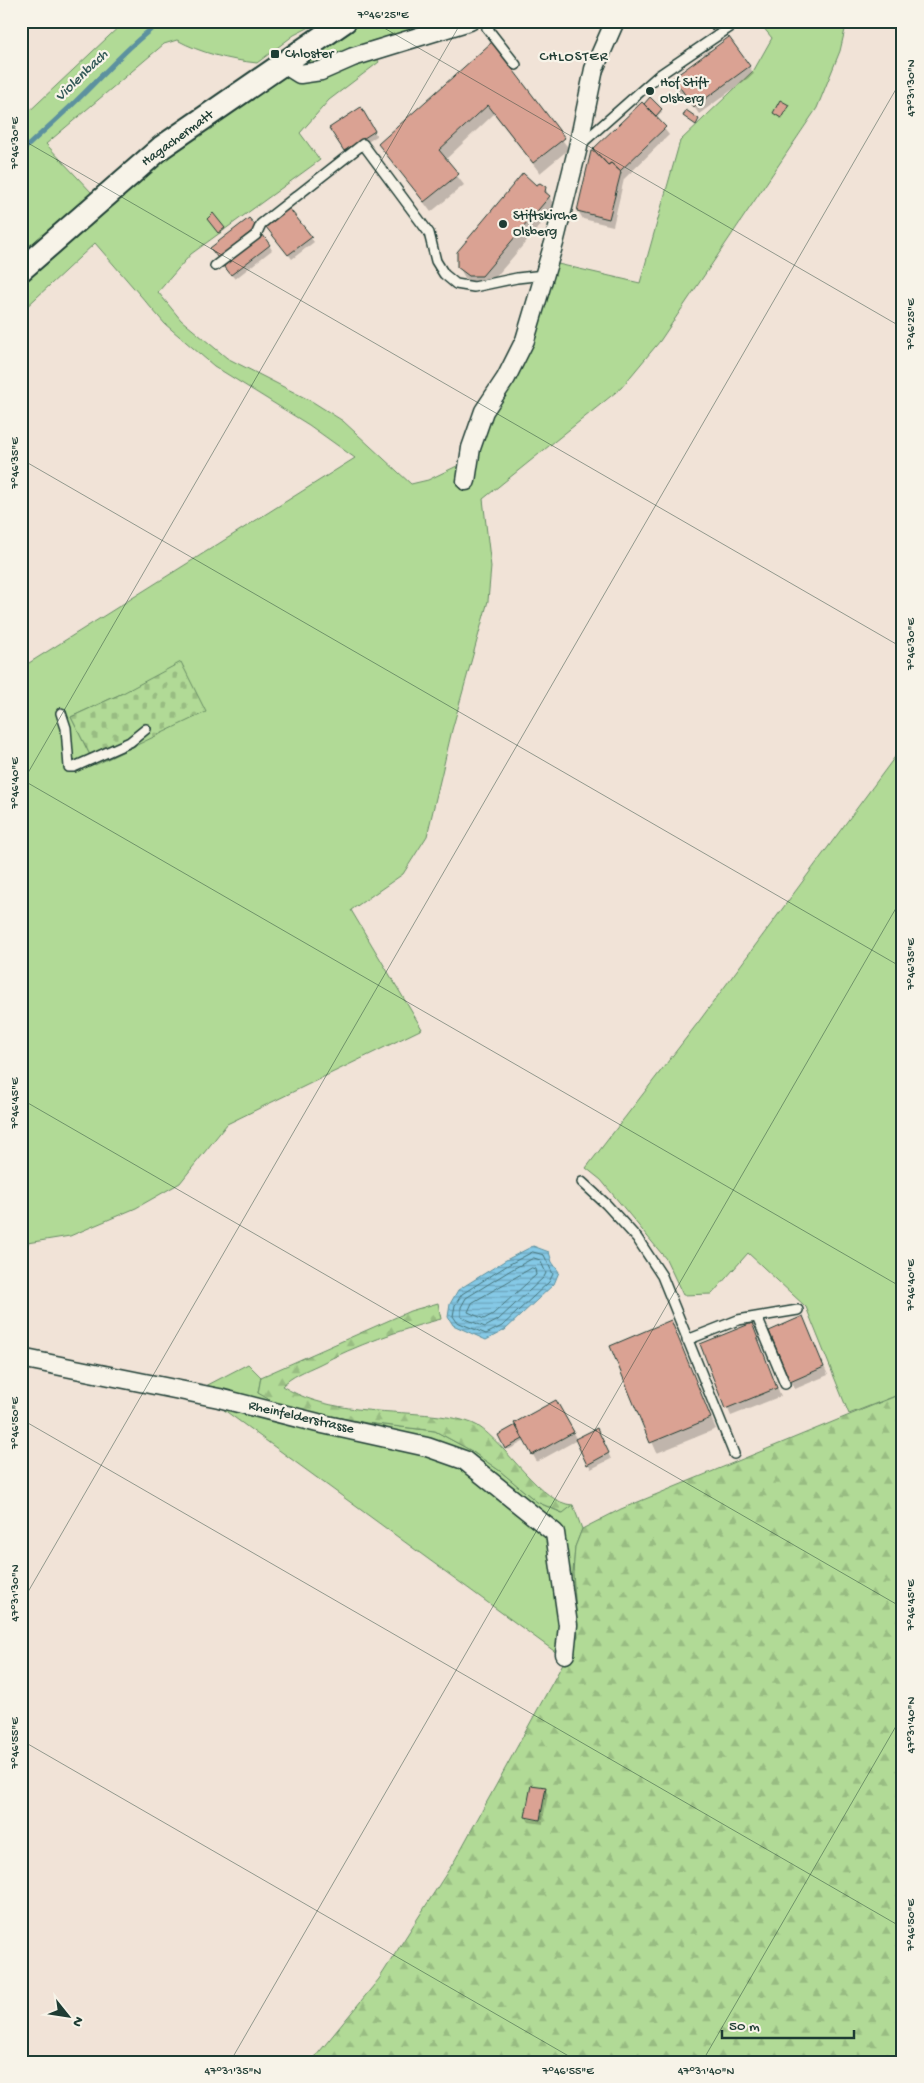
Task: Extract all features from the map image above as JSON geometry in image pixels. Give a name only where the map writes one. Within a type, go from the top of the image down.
[{"type":"street","name":"Hagachermatt","points":[[21,270],[162,147],[345,21]]},
{"type":"street","points":[[284,64],[300,74],[320,71],[352,57],[470,21]]},
{"type":"street","points":[[466,480],[471,448],[484,411],[506,378],[525,340],[554,243],[578,147],[594,68],[615,21]]},
{"type":"street","name":"Rheinfelderstrasse","points":[[21,1358],[220,1398],[318,1423],[426,1447],[464,1460],[556,1533],[568,1626],[565,1654]]},
{"type":"lane","points":[[494,21],[487,28],[516,64]]},
{"type":"lane","points":[[578,147],[658,76],[739,21]]},
{"type":"lane","points":[[215,266],[256,235],[261,224],[363,144],[429,233],[436,261],[444,274],[456,284],[474,287],[517,278],[544,276]]},
{"type":"lane","points":[[61,713],[66,728],[69,767],[74,767],[130,742],[146,729]]},
{"type":"lane","points":[[582,1182],[606,1204],[637,1238],[662,1276],[734,1454]]},
{"type":"lane","points":[[688,1340],[738,1320],[798,1310]]},
{"type":"lane","points":[[757,1317],[785,1384]]},
{"type":"green space","points":[[125,21],[322,21],[294,35],[257,63],[215,55],[177,40],[164,44],[46,144],[92,193],[21,258],[21,119]]},
{"type":"green space","points":[[362,21],[440,21],[369,42],[379,62],[329,100],[300,133],[320,160],[191,254],[158,292],[181,320],[227,358],[313,402],[343,421],[411,484],[428,480],[459,465],[475,409],[513,352],[535,285],[558,264],[640,283],[680,141],[754,70],[772,38],[758,21],[847,21],[840,51],[817,108],[660,341],[621,388],[483,499],[491,567],[488,601],[452,730],[427,836],[403,874],[351,910],[422,1029],[227,1124],[180,1183],[136,1208],[70,1236],[21,1244],[21,668],[355,458],[309,425],[214,366],[165,324],[95,243],[21,312],[21,284],[151,170],[200,131]],"holes":[[[123,693],[95,765],[71,717]]]},
{"type":"green space","points":[[181,662],[206,712],[95,765],[71,717],[123,693]]},
{"type":"green space","points":[[903,746],[903,1393],[849,1414],[806,1307],[748,1253],[712,1294],[683,1295],[666,1259],[601,1180],[586,1168],[700,1020]]},
{"type":"green space","points":[[438,1303],[441,1319],[394,1333],[348,1351],[299,1374],[282,1386],[297,1394],[331,1405],[441,1416],[472,1423],[489,1435],[549,1495],[561,1502],[573,1505],[563,1513],[537,1502],[500,1471],[470,1450],[435,1431],[367,1423],[280,1406],[258,1393],[261,1377],[410,1311]]},
{"type":"green space","points":[[248,1364],[261,1377],[258,1393],[367,1423],[435,1431],[470,1450],[500,1471],[537,1502],[562,1513],[573,1505],[582,1529],[575,1547],[573,1573],[578,1636],[565,1659],[220,1407],[202,1388]]},
{"type":"green space","points":[[903,1393],[903,2062],[311,2062],[379,1979],[455,1860],[578,1636],[573,1573],[575,1547],[582,1529],[621,1509]]},
{"type":"water","points":[[533,1246],[549,1252],[552,1262],[559,1272],[554,1284],[505,1330],[486,1340],[453,1325],[448,1317],[450,1304],[458,1290],[506,1260]]},
{"type":"building","points":[[706,21],[724,21],[712,30]]},
{"type":"building","points":[[729,37],[750,66],[694,107],[673,78]]},
{"type":"building","points":[[492,42],[565,138],[533,163],[488,105],[439,150],[459,174],[424,202],[378,144]]},
{"type":"building","points":[[650,97],[662,109],[656,116],[644,104]]},
{"type":"building","points":[[780,100],[789,105],[781,118],[773,113]]},
{"type":"building","points":[[642,102],[666,127],[620,171],[611,163],[608,165],[593,149]]},
{"type":"building","points":[[361,107],[375,131],[344,151],[329,128]]},
{"type":"building","points":[[686,110],[699,119],[696,125],[683,116]]},
{"type":"building","points":[[591,151],[595,151],[608,165],[611,163],[621,172],[609,219],[577,211]]},
{"type":"building","name":"Stiftskirche Olsberg","points":[[523,173],[536,185],[540,183],[546,187],[545,192],[550,196],[482,276],[469,276],[457,267],[457,252]]},
{"type":"building","points":[[289,208],[312,237],[288,255],[266,227]]},
{"type":"building","points":[[213,213],[225,228],[218,233],[207,219]]},
{"type":"building","points":[[249,218],[257,227],[218,258],[210,248]]},
{"type":"building","points":[[263,235],[270,245],[231,275],[224,266]]},
{"type":"building","points":[[803,1316],[824,1367],[790,1382],[769,1331]]},
{"type":"building","points":[[671,1320],[711,1418],[650,1443],[610,1346]]},
{"type":"building","points":[[752,1323],[777,1388],[725,1409],[700,1344]]},
{"type":"building","points":[[556,1400],[574,1432],[532,1455],[514,1423]]},
{"type":"building","points":[[516,1425],[523,1439],[505,1449],[498,1435]]},
{"type":"building","points":[[597,1428],[609,1453],[587,1465],[575,1439]]},
{"type":"building","points":[[531,1785],[546,1787],[540,1820],[525,1817]]},
{"type":"waterway","name":"Violenbach","points":[[21,152],[126,51],[162,21]]},
{"type":"place","name":"Chloster","points":[[275,54]]},
{"type":"place","name":"Hof Stift Olsberg","points":[[650,91]]},
{"type":"place","name":"Stiftskirche Olsberg","points":[[503,224]]},
{"type":"district","name":"CHLOSTER","points":[[574,57]]}]
